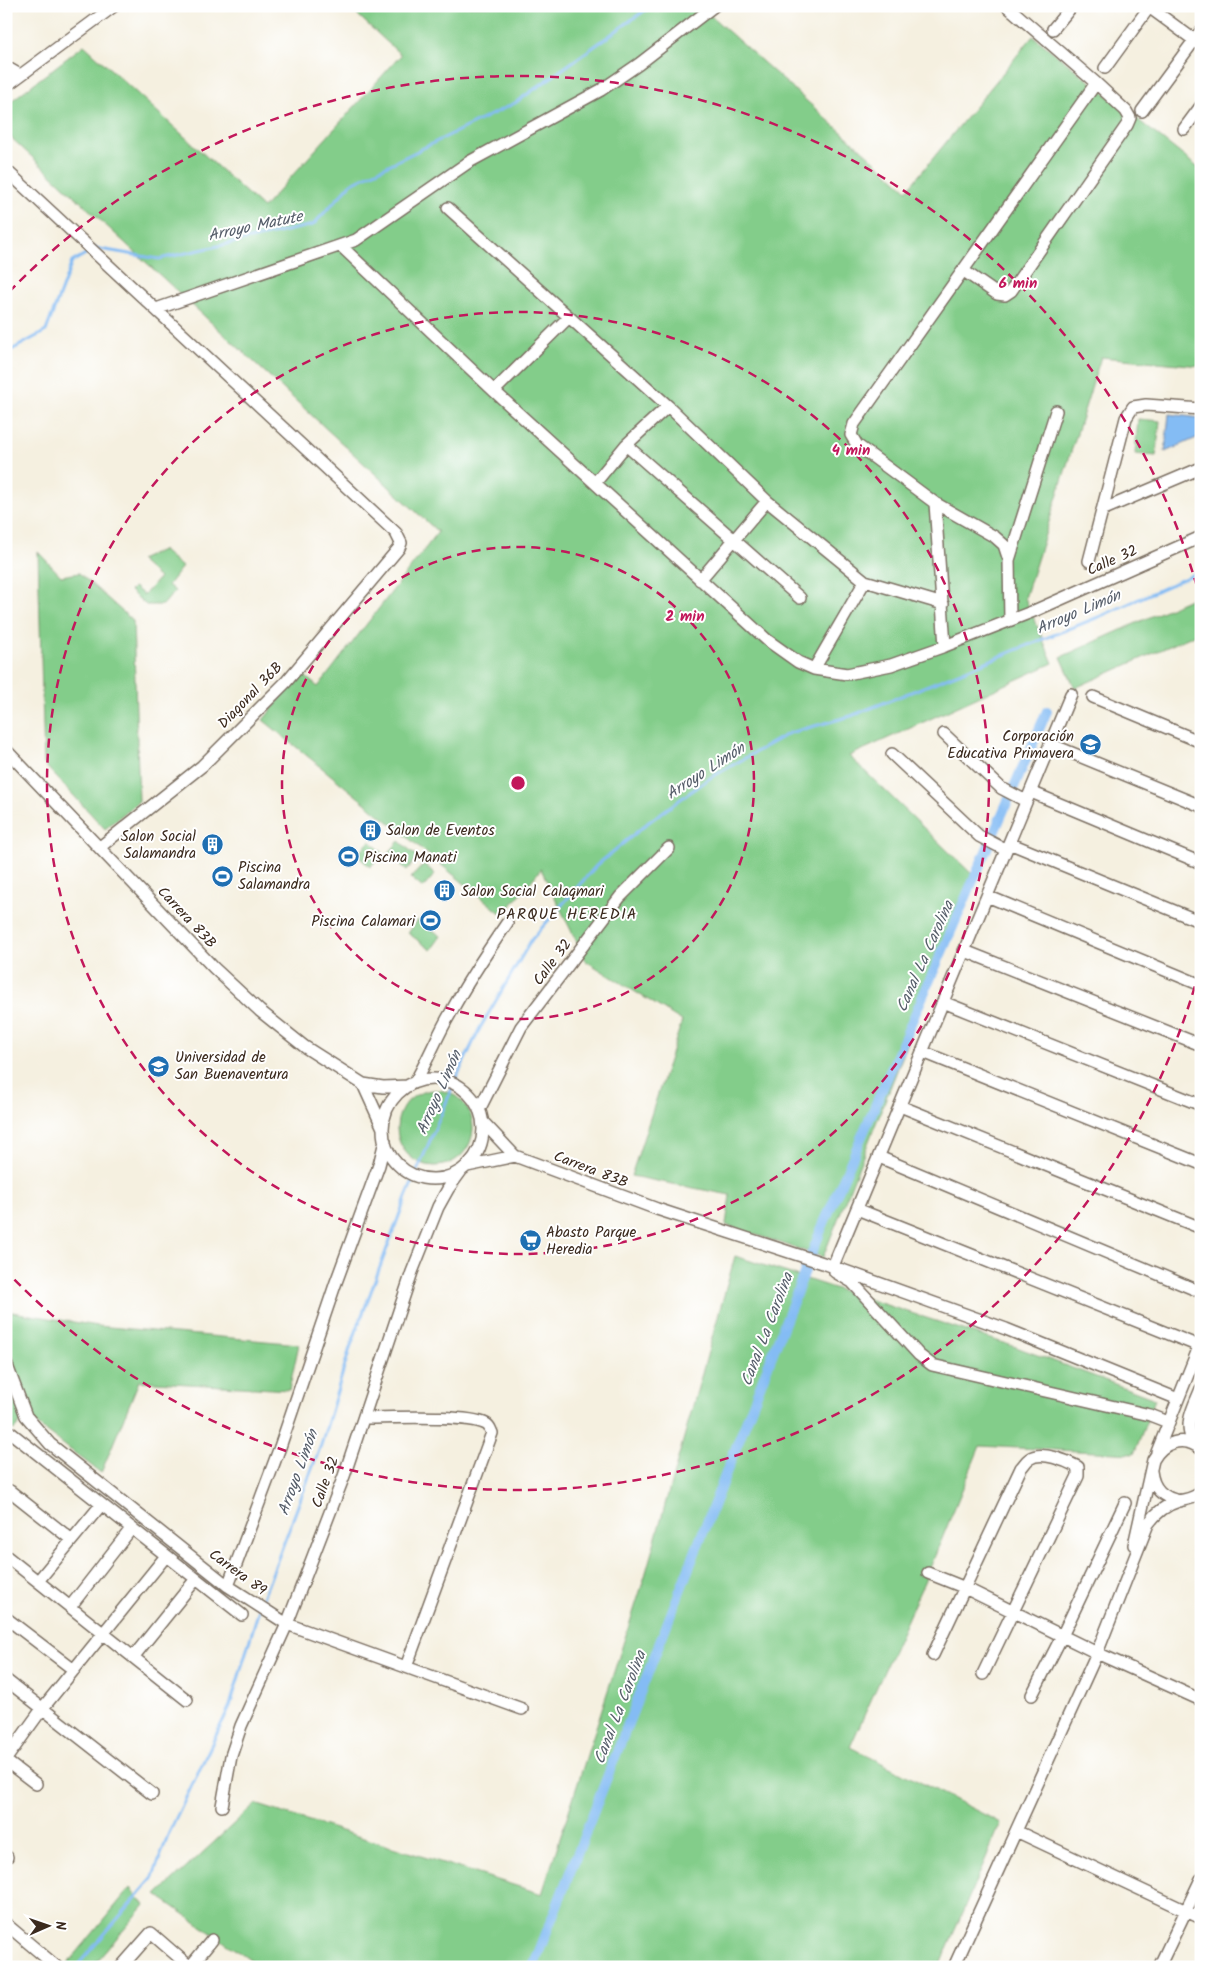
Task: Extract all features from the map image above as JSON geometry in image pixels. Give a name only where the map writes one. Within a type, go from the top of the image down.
[{"type":"street","points":[[6,170],[156,309],[356,240],[469,162],[600,90],[639,64],[714,6]]},
{"type":"street","points":[[1053,29],[1072,6]]},
{"type":"street","points":[[1105,68],[1149,7],[1199,39],[1142,111]]},
{"type":"street","points":[[6,86],[105,8]]},
{"type":"street","points":[[964,271],[997,294],[1005,295],[1011,291],[1130,118],[1126,111],[1013,8]]},
{"type":"street","points":[[6,67],[20,75]]},
{"type":"street","points":[[1010,620],[1009,560],[1004,545],[995,537],[935,503],[857,445],[852,435],[854,424],[1096,83]]},
{"type":"street","points":[[1184,129],[1201,106]]},
{"type":"street","points":[[448,208],[668,406],[767,501],[865,581],[943,604]]},
{"type":"street","name":"Calle 32","points":[[341,246],[494,391],[767,640],[798,662],[814,669],[847,674],[891,665],[1034,611],[1201,537]]},
{"type":"street","name":"Diagonal 36B","points":[[100,847],[202,766],[286,682],[399,548],[400,543],[396,533],[156,309]]},
{"type":"street","points":[[494,391],[569,317]]},
{"type":"street","points":[[1089,561],[1126,418],[1133,408],[1146,405],[1201,409]]},
{"type":"street","points":[[595,483],[626,445],[668,406]]},
{"type":"street","points":[[1009,560],[1056,412]]},
{"type":"street","points":[[626,445],[800,598]]},
{"type":"street","points":[[1102,510],[1201,468]]},
{"type":"street","points":[[700,580],[767,501]]},
{"type":"street","points":[[935,503],[945,646]]},
{"type":"street","points":[[814,669],[865,581]]},
{"type":"street","points":[[1071,694],[858,1209],[828,1264],[834,1272],[852,1282],[919,1355],[932,1364],[1150,1415],[1168,1422]]},
{"type":"street","points":[[1093,698],[1201,742]]},
{"type":"street","points":[[944,734],[1001,788],[1014,795],[1028,797],[1201,863]]},
{"type":"street","points":[[1050,744],[1201,806]]},
{"type":"street","name":"Carrera 83B","points":[[6,750],[214,968],[260,1011],[306,1047],[363,1084],[383,1087],[411,1084]]},
{"type":"street","points":[[892,754],[979,836],[994,844],[1008,847],[1201,922]]},
{"type":"street","name":"Calle 32","points":[[479,1110],[521,1027],[620,896],[670,848]]},
{"type":"street","points":[[987,896],[1201,985]]},
{"type":"street","points":[[233,1589],[335,1285],[379,1165],[384,1141],[383,1128],[385,1116],[390,1104],[398,1094],[411,1084],[430,1056],[448,1016],[476,968],[507,923]]},
{"type":"street","points":[[965,951],[1201,1045]]},
{"type":"street","points":[[943,1002],[1201,1105]]},
{"type":"street","points":[[923,1052],[1201,1164]]},
{"type":"street","points":[[411,1084],[431,1079],[443,1080],[465,1090],[473,1099],[479,1110],[483,1134],[475,1156],[464,1168]]},
{"type":"street","points":[[363,1084],[383,1128]]},
{"type":"street","points":[[900,1106],[1201,1228]]},
{"type":"street","points":[[482,1122],[515,1156]]},
{"type":"street","points":[[384,1141],[390,1155],[400,1167],[418,1177],[428,1179],[439,1179],[464,1168],[515,1156]]},
{"type":"street","name":"Carrera 83B","points":[[515,1156],[657,1209],[828,1264],[1006,1329],[1178,1399]]},
{"type":"street","points":[[879,1157],[1201,1292]]},
{"type":"street","name":"Calle 32","points":[[222,1806],[231,1756],[241,1726],[344,1476],[412,1272],[438,1207],[448,1189],[464,1168]]},
{"type":"street","points":[[858,1209],[1200,1344],[1157,1452],[1152,1460],[1126,1576]]},
{"type":"street","name":"Carrera 89","points":[[6,1363],[26,1416],[50,1444],[233,1589],[285,1622],[522,1709]]},
{"type":"street","points":[[1198,1447],[1189,1434],[1189,1423],[1201,1389]]},
{"type":"street","points":[[364,1418],[458,1419],[481,1422],[488,1425],[492,1433],[406,1667]]},
{"type":"street","points":[[6,1429],[242,1615]]},
{"type":"street","points":[[1157,1452],[1165,1445],[1175,1442],[1185,1441],[1198,1447]]},
{"type":"street","points":[[932,1655],[1021,1468],[1030,1458],[1039,1456],[1063,1459],[1078,1467],[1078,1476],[983,1674]]},
{"type":"street","points":[[1151,1470],[1156,1488],[1171,1499],[1180,1501]]},
{"type":"street","points":[[6,1495],[10,1491],[72,1540]]},
{"type":"street","points":[[954,1967],[1097,1653],[1148,1524],[1154,1515],[1166,1506],[1189,1499],[1201,1492]]},
{"type":"street","points":[[1032,1695],[1125,1503]]},
{"type":"street","points":[[38,1581],[101,1505]]},
{"type":"street","points":[[70,1607],[131,1529]]},
{"type":"street","points":[[6,1556],[187,1700]]},
{"type":"street","points":[[36,1784],[6,1760],[42,1709],[166,1556]]},
{"type":"street","points":[[928,1573],[963,1587],[1097,1653],[1201,1700]]},
{"type":"street","points":[[134,1656],[196,1579]]},
{"type":"street","points":[[6,1618],[74,1670]]},
{"type":"street","points":[[6,1680],[152,1794]]},
{"type":"street","points":[[1016,1832],[1201,1918]]},
{"type":"street","points":[[1159,1967],[1201,1879]]},
{"type":"street","points":[[6,1925],[57,1967]]},
{"type":"street","points":[[121,1967],[151,1932],[190,1967],[212,1940]]},
{"type":"green space","points":[[348,6],[703,6],[702,8],[907,190],[1033,36],[1201,170],[1201,366],[1101,357],[1025,598],[1053,663],[849,756],[974,876],[823,1257],[726,1225],[730,1195],[631,1176],[682,1021],[586,961],[541,869],[503,915],[263,720],[301,673],[318,687],[438,532],[6,133],[6,105],[84,45],[263,208],[401,55]]},
{"type":"green space","points":[[1138,419],[1160,421],[1156,456],[1135,454]]},
{"type":"green space","points":[[162,550],[182,567],[168,585],[175,591],[163,605],[146,605],[130,591],[134,587],[144,595],[159,578],[139,560]]},
{"type":"green space","points":[[38,552],[61,576],[79,573],[133,621],[139,801],[105,829],[44,764]]},
{"type":"green space","points":[[1201,594],[1201,632],[1075,688],[1061,657]]},
{"type":"green space","points":[[370,841],[383,853],[370,867],[357,855]]},
{"type":"green space","points":[[399,841],[418,857],[407,870],[388,854]]},
{"type":"green space","points":[[424,864],[435,874],[423,888],[411,878]]},
{"type":"green space","points":[[418,920],[441,936],[431,950],[408,933]]},
{"type":"green space","points":[[435,1090],[449,1093],[462,1101],[470,1114],[473,1128],[470,1142],[462,1155],[449,1163],[435,1166],[421,1163],[408,1155],[400,1142],[397,1128],[400,1114],[408,1101],[421,1093]]},
{"type":"green space","points":[[735,1256],[1016,1347],[1155,1399],[1134,1454],[980,1446],[928,1573],[850,1747],[1001,1823],[939,1967],[260,1967],[157,1895],[255,1804],[542,1894],[645,1576]]},
{"type":"green space","points":[[6,1311],[98,1326],[299,1344],[289,1390],[139,1381],[101,1473],[26,1416],[14,1430],[6,1425]]},
{"type":"green space","points":[[130,1888],[145,1905],[92,1967],[65,1967]]},
{"type":"water","points":[[1169,414],[1201,418],[1201,436],[1165,452]]},
{"type":"waterway","name":"Arroyo Matute","points":[[94,248],[159,259],[313,225],[352,183],[515,103],[651,6]]},
{"type":"waterway","name":"Arroyo Matute","points":[[6,353],[46,331],[72,262],[89,252]]},
{"type":"waterway","name":"Arroyo Limón","points":[[261,1603],[321,1445],[350,1348],[406,1197],[460,1070],[480,1028],[532,939],[596,866],[650,821],[710,778],[789,733],[851,716],[1101,616],[1201,571]]},
{"type":"waterway","name":"Canal La Carolina","points":[[533,1967],[821,1230],[1047,711]]},
{"type":"waterway","name":"Arroyo Limón","points":[[76,1967],[152,1879],[169,1833],[230,1706],[259,1609]]},
{"type":"place","name":"Corporación Educativa Primavera","points":[[1090,745]]},
{"type":"place","name":"Salon de Eventos","points":[[370,830]]},
{"type":"place","name":"Salon Social Salamandra","points":[[212,845]]},
{"type":"place","name":"Piscina Manati","points":[[348,857]]},
{"type":"place","name":"Piscina Salamandra","points":[[222,876]]},
{"type":"place","name":"Salon Social Calaqmari","points":[[445,891]]},
{"type":"place","name":"Piscina Calamari","points":[[431,921]]},
{"type":"place","name":"Universidad de San Buenaventura","points":[[159,1066]]},
{"type":"place","name":"Abasto Parque Heredia","points":[[530,1241]]},
{"type":"district","name":"PARQUE HEREDIA","points":[[567,913]]}]
